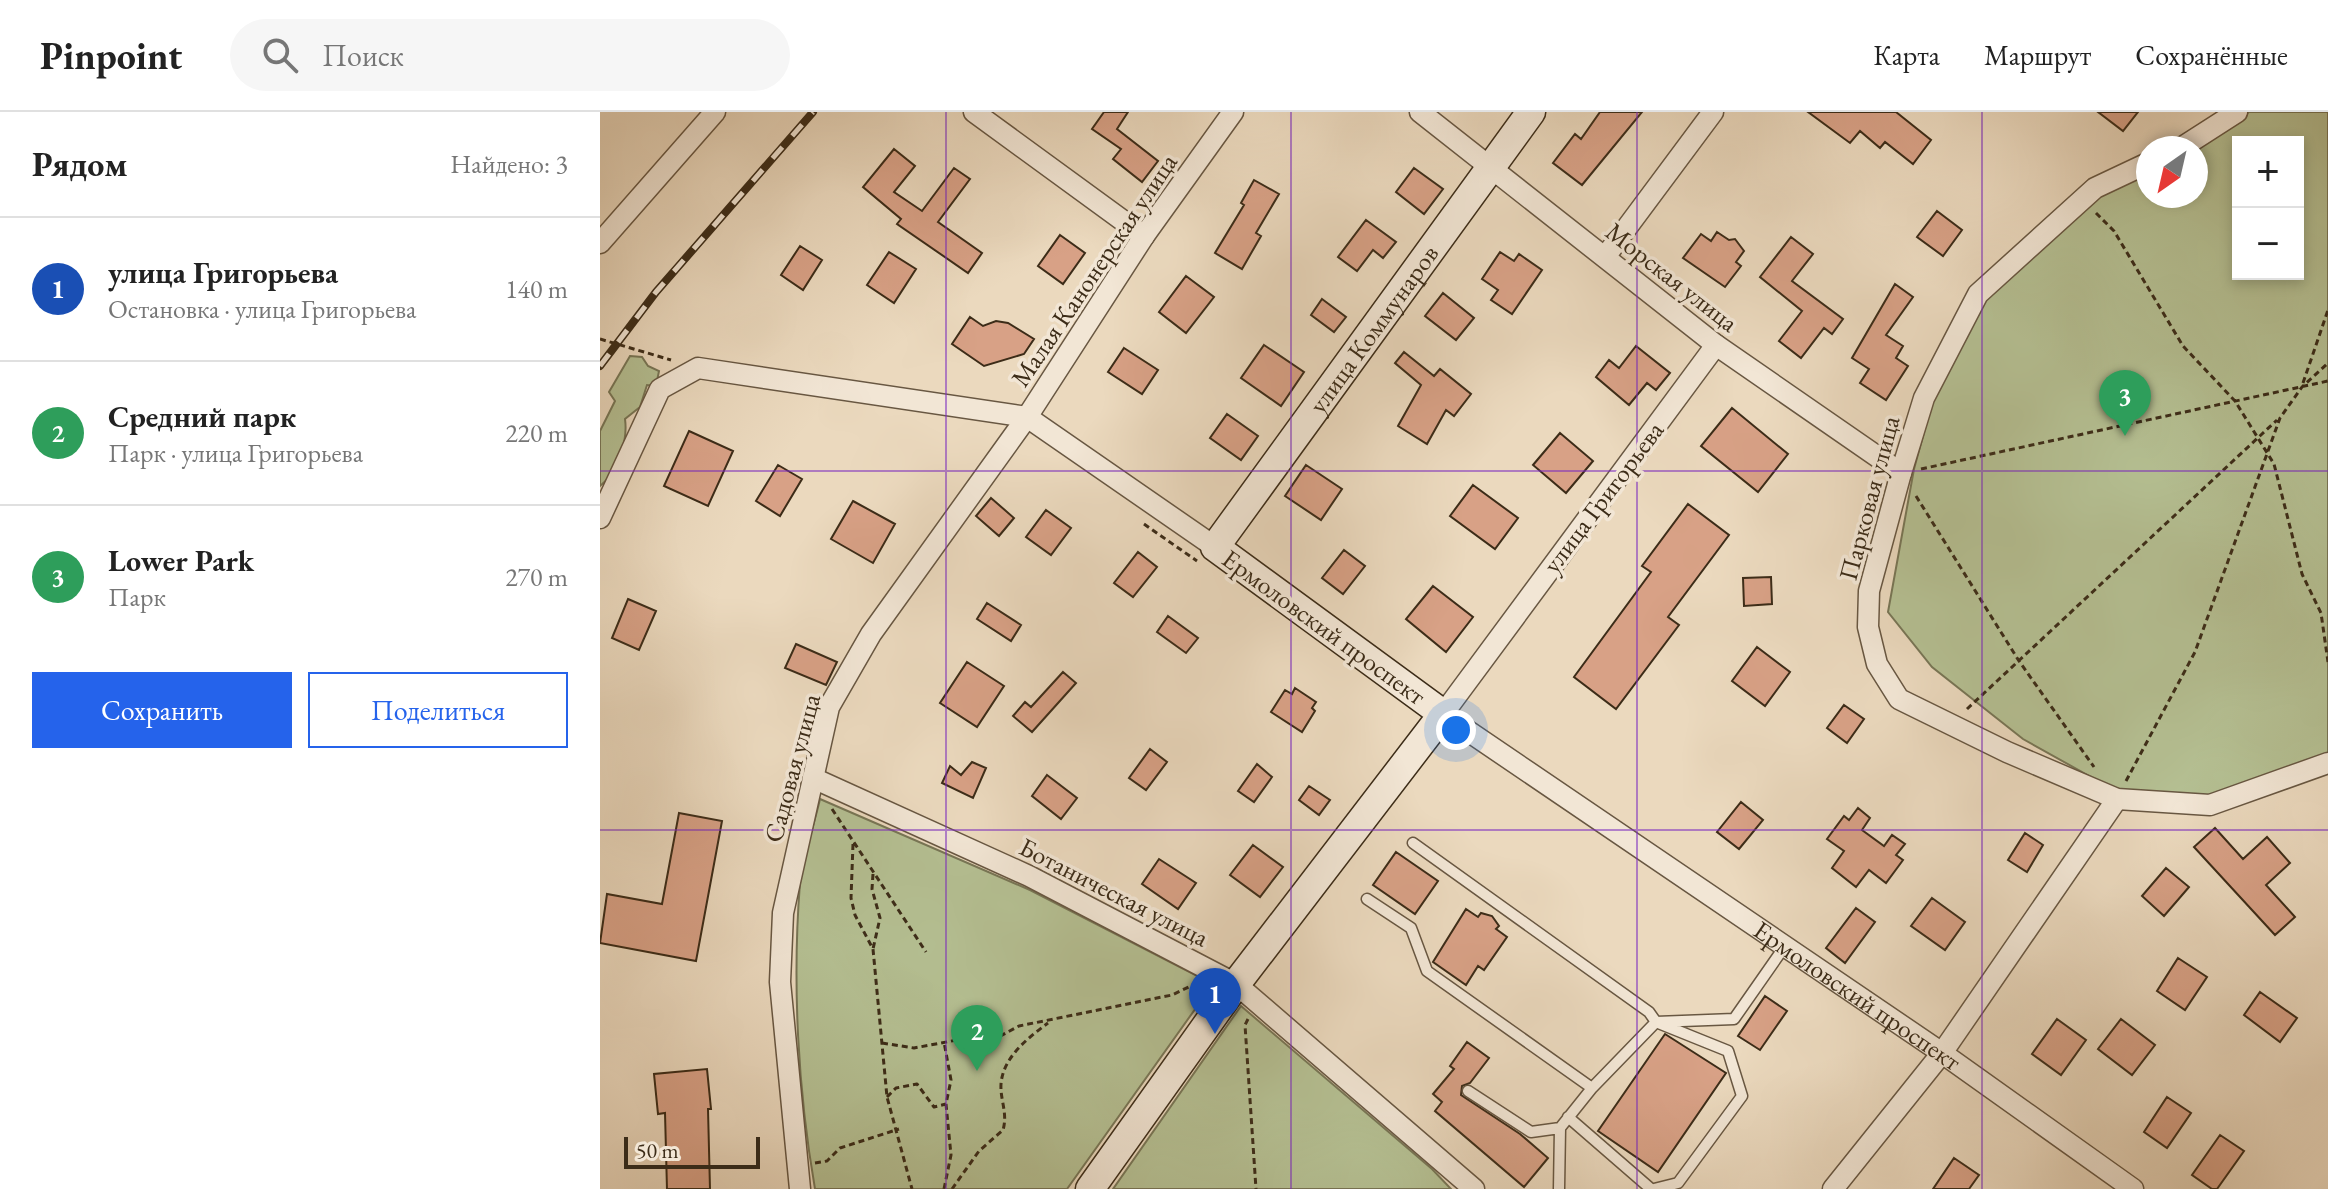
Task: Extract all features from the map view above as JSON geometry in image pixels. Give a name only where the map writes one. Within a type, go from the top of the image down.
[{"type":"street","points":[[600,243],[715,112]]},
{"type":"street","points":[[974,112],[1144,236]]},
{"type":"street","name":"Малая Канонерская улица","points":[[1027,417],[1144,236],[1233,112]]},
{"type":"street","name":"Морская улица","points":[[1420,112],[1716,345],[1901,473]]},
{"type":"street","name":"улица Коммунаров","points":[[1215,547],[1531,112]]},
{"type":"street","points":[[1605,257],[1713,112]]},
{"type":"street","points":[[2200,136],[2237,112]]},
{"type":"street","name":"Парковая улица","points":[[2136,169],[2095,188],[1978,294],[1924,398],[1901,473],[1869,591],[1868,627],[1877,664],[1899,699],[2117,799],[2210,805],[2328,763]]},
{"type":"street","name":"улица Григорьева","points":[[1090,1189],[1246,992],[1443,714],[1716,345]]},
{"type":"street","points":[[600,518],[660,389],[698,368]]},
{"type":"street","name":"Ермоловский проспект","points":[[698,368],[1027,417],[1215,547],[1443,714],[1942,1053],[2133,1189]]},
{"type":"street","name":"Садовая улица","points":[[800,1189],[780,982],[783,913],[829,707],[864,646],[1027,417]]},
{"type":"street","name":"Ботаническая улица","points":[[813,778],[1029,876],[1246,992],[1474,1189]]},
{"type":"street","points":[[1833,1189],[1942,1053],[2117,799]]},
{"type":"lane","points":[[1413,843],[1649,1012],[1656,1022],[1728,1051],[1742,1096],[1678,1183],[1653,1189],[1568,1117]]},
{"type":"lane","points":[[1367,899],[1411,928],[1427,971],[1592,1088]]},
{"type":"lane","points":[[1559,1189],[1560,1128],[1592,1088],[1656,1022],[1734,1019],[1785,946]]},
{"type":"lane","points":[[1468,1091],[1531,1132],[1560,1128]]},
{"type":"path","points":[[2081,201],[2114,231],[2183,346],[2235,401],[2259,437],[2279,481],[2302,574],[2317,600],[2328,662]]},
{"type":"path","points":[[2302,387],[2328,310]]},
{"type":"path","points":[[600,339],[698,368]]},
{"type":"path","points":[[1950,725],[2280,418],[2302,387],[2328,363]]},
{"type":"path","points":[[2280,418],[2195,652],[2117,799],[2019,661],[1901,473],[2328,381]]},
{"type":"path","points":[[813,778],[853,844],[867,857],[926,952]]},
{"type":"path","points":[[853,844],[851,898],[855,915],[873,949]]},
{"type":"path","points":[[873,871],[872,889],[880,918],[873,949],[887,1097],[899,1129],[912,1189]]},
{"type":"path","points":[[882,1043],[914,1048],[944,1042],[993,1040],[1019,1026],[1172,995],[1191,988],[1209,970]]},
{"type":"path","points":[[1246,992],[1245,1025],[1256,1189]]},
{"type":"path","points":[[952,1189],[979,1151],[1003,1130],[1002,1080],[1011,1056],[1051,1021]]},
{"type":"path","points":[[944,1042],[951,1080],[946,1104],[951,1155],[944,1189]]},
{"type":"path","points":[[887,1097],[896,1088],[917,1084],[934,1107],[946,1104]]},
{"type":"path","points":[[835,1152],[872,1136],[899,1129]]},
{"type":"green space","points":[[2249,112],[2328,112],[2328,755],[2209,797],[2116,791],[2023,739],[1932,667],[1888,612],[1914,469],[1932,403],[1989,293],[2093,197],[2136,175],[2136,208],[2208,208],[2208,140]]},
{"type":"green space","points":[[630,356],[642,357],[648,366],[659,371],[656,386],[647,385],[640,407],[625,419],[625,437],[620,456],[612,473],[600,486],[600,431],[615,401],[609,392]]},
{"type":"green space","points":[[820,799],[1030,890],[1213,984],[1067,1189],[815,1189],[804,1114],[797,959],[801,872]]},
{"type":"green space","points":[[1241,1006],[1432,1169],[1451,1189],[1113,1189]]},
{"type":"building","points":[[1104,112],[1128,112],[1117,129],[1158,161],[1142,182],[1113,159],[1121,149],[1092,129]]},
{"type":"building","points":[[1600,112],[1642,112],[1582,185],[1553,163],[1575,134],[1581,139]]},
{"type":"building","points":[[1808,112],[1896,112],[1931,140],[1913,164],[1885,142],[1880,148],[1860,131],[1850,143]]},
{"type":"building","points":[[2098,112],[2138,112],[2123,131]]},
{"type":"building","points":[[894,149],[915,166],[894,192],[922,211],[954,168],[970,179],[938,222],[982,253],[968,273],[897,224],[901,219],[863,187]]},
{"type":"building","points":[[1414,168],[1443,189],[1424,214],[1396,192]]},
{"type":"building","points":[[1254,180],[1279,194],[1256,233],[1261,236],[1242,269],[1215,253],[1244,205],[1241,203]]},
{"type":"building","points":[[1937,211],[1962,230],[1943,256],[1917,237]]},
{"type":"building","points":[[1366,220],[1396,242],[1383,258],[1373,250],[1357,271],[1338,257]]},
{"type":"building","points":[[1717,232],[1729,240],[1735,239],[1744,251],[1736,262],[1741,266],[1725,287],[1683,258],[1701,234],[1711,241]]},
{"type":"building","points":[[1060,235],[1085,253],[1063,284],[1038,266]]},
{"type":"building","points":[[1791,237],[1813,254],[1792,281],[1843,319],[1832,334],[1824,328],[1801,358],[1779,341],[1802,311],[1760,277]]},
{"type":"building","points":[[800,246],[822,260],[803,290],[781,275]]},
{"type":"building","points":[[889,252],[916,269],[894,303],[867,285]]},
{"type":"building","points":[[1500,252],[1514,261],[1519,254],[1542,270],[1512,314],[1491,300],[1498,290],[1482,279]]},
{"type":"building","points":[[1186,276],[1214,297],[1186,333],[1159,312]]},
{"type":"building","points":[[1895,284],[1913,297],[1886,335],[1903,346],[1896,358],[1908,366],[1886,400],[1860,383],[1869,369],[1852,358]]},
{"type":"building","points":[[1443,293],[1474,318],[1456,340],[1425,316]]},
{"type":"building","points":[[1322,299],[1346,317],[1334,332],[1311,315]]},
{"type":"building","points":[[970,317],[983,326],[996,321],[1008,323],[1034,339],[1024,354],[984,366],[952,344]]},
{"type":"building","points":[[1264,345],[1304,372],[1281,406],[1241,378]]},
{"type":"building","points":[[1636,346],[1670,373],[1656,390],[1647,383],[1629,405],[1596,377],[1609,360],[1619,368]]},
{"type":"building","points":[[1124,348],[1158,370],[1142,394],[1108,372]]},
{"type":"building","points":[[1404,352],[1434,376],[1440,369],[1471,394],[1454,416],[1446,410],[1427,444],[1398,426],[1421,385],[1395,363]]},
{"type":"building","points":[[1732,408],[1788,454],[1758,492],[1701,446]]},
{"type":"building","points":[[1227,414],[1258,436],[1241,460],[1210,438]]},
{"type":"building","points":[[689,431],[733,451],[708,506],[664,486]]},
{"type":"building","points":[[1560,433],[1593,461],[1566,493],[1533,465]]},
{"type":"building","points":[[778,465],[802,479],[780,516],[756,501]]},
{"type":"building","points":[[1306,465],[1342,489],[1321,520],[1285,496]]},
{"type":"building","points":[[1473,485],[1518,518],[1495,549],[1450,516]]},
{"type":"building","points":[[991,498],[1014,518],[999,536],[976,516]]},
{"type":"building","points":[[853,501],[895,524],[873,563],[831,539]]},
{"type":"building","points":[[1688,504],[1729,535],[1668,617],[1679,625],[1616,709],[1574,677],[1651,572],[1642,566]]},
{"type":"building","points":[[1046,510],[1071,528],[1051,555],[1026,537]]},
{"type":"building","points":[[1344,550],[1365,566],[1343,594],[1322,578]]},
{"type":"building","points":[[1138,552],[1157,567],[1133,597],[1114,583]]},
{"type":"building","points":[[1771,577],[1772,604],[1744,606],[1743,578]]},
{"type":"building","points":[[1433,586],[1473,617],[1446,652],[1406,619]]},
{"type":"building","points":[[628,599],[656,611],[639,650],[612,638]]},
{"type":"building","points":[[987,603],[1021,625],[1011,641],[977,619]]},
{"type":"building","points":[[1168,616],[1198,638],[1186,653],[1157,632]]},
{"type":"building","points":[[796,644],[837,662],[826,685],[785,668]]},
{"type":"building","points":[[1757,647],[1790,672],[1765,706],[1732,681]]},
{"type":"building","points":[[967,662],[1004,686],[977,727],[940,703]]},
{"type":"building","points":[[1063,672],[1076,683],[1032,732],[1013,716],[1025,702],[1031,707]]},
{"type":"building","points":[[1295,688],[1316,702],[1312,708],[1315,711],[1302,732],[1271,712],[1285,690],[1292,694]]},
{"type":"building","points":[[1844,705],[1864,719],[1847,743],[1827,728]]},
{"type":"building","points":[[1150,749],[1167,762],[1146,790],[1129,778]]},
{"type":"building","points":[[972,762],[986,768],[973,798],[942,783],[950,766],[961,775]]},
{"type":"building","points":[[1257,764],[1272,777],[1254,802],[1238,791]]},
{"type":"building","points":[[1047,775],[1077,798],[1061,819],[1032,796]]},
{"type":"building","points":[[1309,786],[1330,800],[1319,815],[1299,800]]},
{"type":"building","points":[[1741,802],[1763,820],[1739,849],[1717,832]]},
{"type":"building","points":[[1858,808],[1870,818],[1862,830],[1884,846],[1892,835],[1905,844],[1896,855],[1903,860],[1886,883],[1869,870],[1856,887],[1832,868],[1844,851],[1827,839],[1844,816],[1849,820]]},
{"type":"building","points":[[679,813],[722,821],[696,961],[600,943],[607,894],[662,904]]},
{"type":"building","points":[[2215,828],[2243,859],[2267,837],[2290,863],[2266,885],[2295,917],[2275,935],[2194,847]]},
{"type":"building","points":[[2025,833],[2043,845],[2027,872],[2008,860]]},
{"type":"building","points":[[1253,845],[1283,867],[1260,897],[1230,875]]},
{"type":"building","points":[[1396,852],[1438,881],[1415,914],[1373,885]]},
{"type":"building","points":[[1159,859],[1196,883],[1178,909],[1142,884]]},
{"type":"building","points":[[2166,868],[2189,887],[2164,916],[2142,896]]},
{"type":"building","points":[[1932,898],[1965,922],[1945,950],[1911,926]]},
{"type":"building","points":[[1856,908],[1875,922],[1845,963],[1826,948]]},
{"type":"building","points":[[1466,909],[1478,917],[1481,913],[1492,916],[1499,926],[1496,929],[1507,937],[1484,970],[1478,966],[1466,985],[1433,962]]},
{"type":"building","points":[[2178,958],[2207,977],[2185,1010],[2157,991]]},
{"type":"building","points":[[2260,992],[2297,1018],[2280,1042],[2244,1015]]},
{"type":"building","points":[[1765,996],[1787,1011],[1760,1050],[1738,1036]]},
{"type":"building","points":[[2057,1019],[2086,1040],[2061,1075],[2032,1054]]},
{"type":"building","points":[[2121,1019],[2155,1045],[2132,1075],[2098,1049]]},
{"type":"building","points":[[1665,1034],[1726,1073],[1658,1172],[1598,1131]]},
{"type":"building","points":[[1467,1042],[1489,1058],[1470,1083],[1462,1086],[1461,1095],[1520,1134],[1548,1158],[1524,1187],[1435,1111],[1442,1102],[1433,1094],[1454,1069],[1450,1066]]},
{"type":"building","points":[[707,1069],[711,1109],[708,1109],[710,1189],[667,1189],[665,1113],[658,1114],[654,1074]]},
{"type":"building","points":[[2167,1097],[2191,1113],[2167,1148],[2144,1132]]},
{"type":"building","points":[[2220,1135],[2244,1151],[2217,1189],[2212,1189],[2192,1175]]},
{"type":"building","points":[[1954,1158],[1979,1175],[1969,1189],[1933,1189]]},
{"type":"railway","points":[[600,366],[656,292],[813,112]]},
{"type":"place","name":"Lower Park","points":[[2125,436]]},
{"type":"place","name":"улица Григорьева","points":[[1215,1034]]},
{"type":"place","name":"Средний парк","points":[[977,1071]]}]
